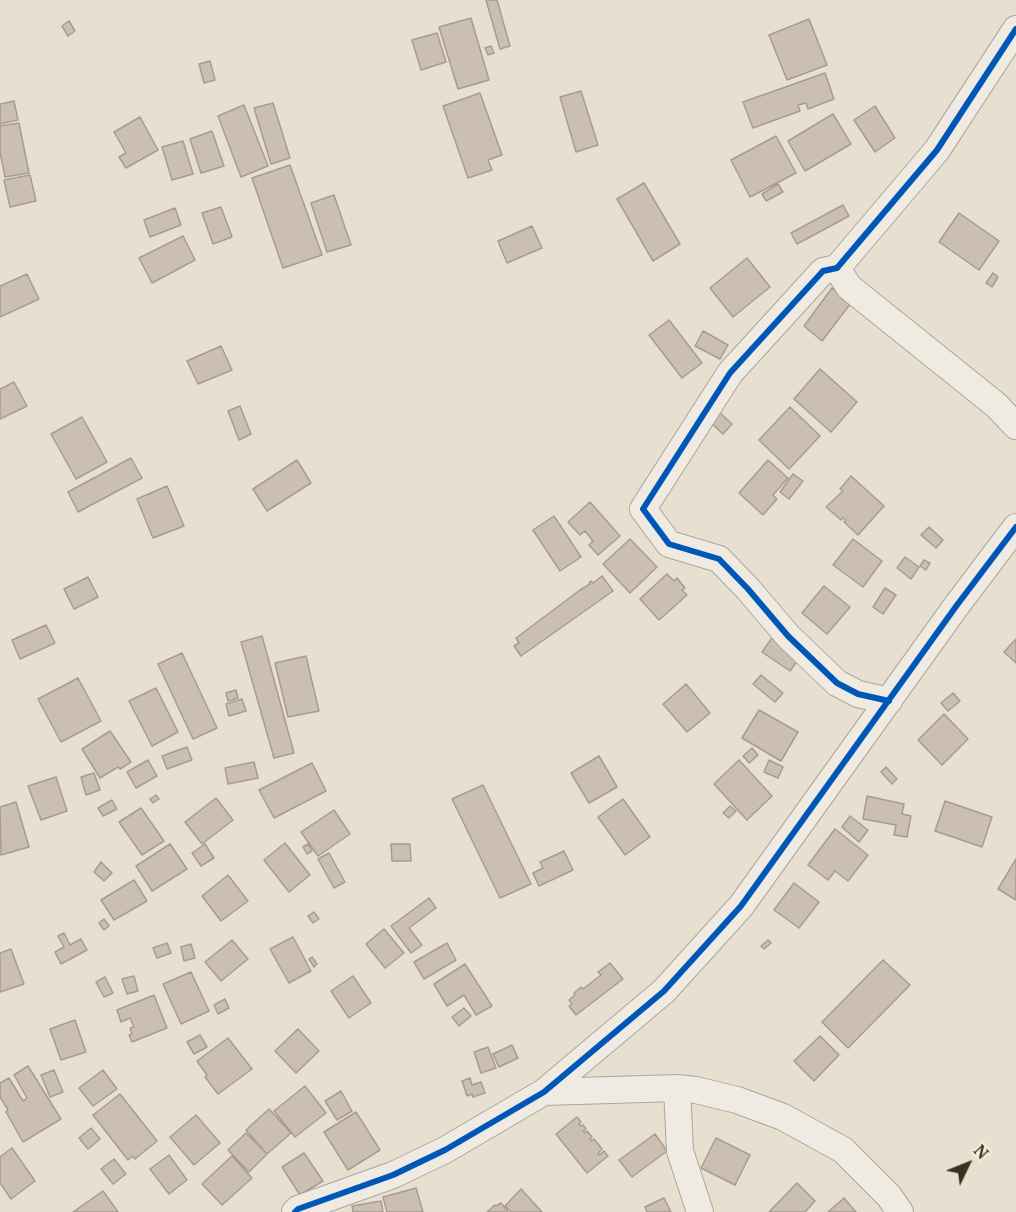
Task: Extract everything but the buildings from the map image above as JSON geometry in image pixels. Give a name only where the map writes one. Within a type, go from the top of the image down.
[{"type":"street","points":[[889,701],[858,694],[837,683],[788,636],[719,559],[669,544],[643,509],[730,373],[823,271],[837,268],[937,150],[1016,29]]},
{"type":"street","points":[[837,268],[849,287],[996,405],[1016,426]]},
{"type":"street","points":[[295,1212],[393,1175],[445,1150],[544,1092],[664,992],[733,914],[1016,527]]},
{"type":"street","points":[[544,1092],[677,1088],[737,1100],[783,1117],[843,1150],[889,1196],[900,1212]]},
{"type":"street","points":[[677,1088],[680,1151],[700,1212]]},
{"type":"cycle path","points":[[889,701],[858,694],[837,683],[788,636],[719,559],[669,544],[643,509],[730,373],[823,271],[837,268],[937,150],[1016,29]]},
{"type":"cycle path","points":[[295,1212],[393,1175],[445,1150],[544,1092],[664,991],[741,906],[957,605],[1016,527]]}]
